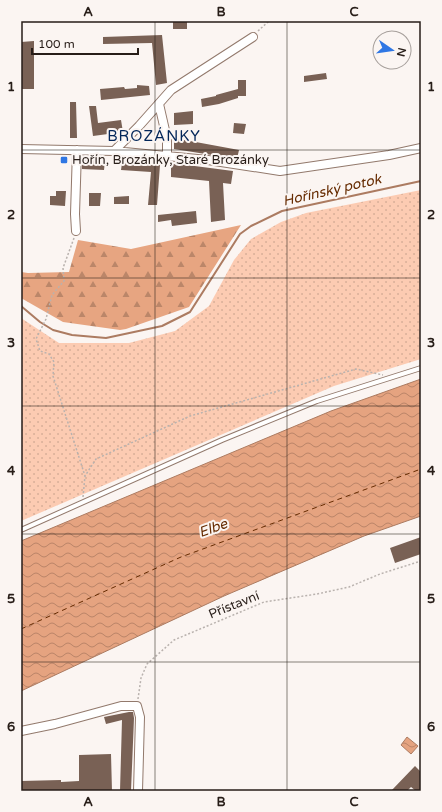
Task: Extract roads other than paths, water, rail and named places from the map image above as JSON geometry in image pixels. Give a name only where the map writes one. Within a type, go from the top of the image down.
[{"type":"street","points":[[114,151],[171,90],[253,37]]},
{"type":"street","points":[[159,104],[167,139],[167,156]]},
{"type":"street","points":[[21,149],[114,151],[208,160],[280,171],[389,155],[421,148]]},
{"type":"street","points":[[76,231],[75,214],[77,150]]},
{"type":"street","points":[[21,731],[56,724],[121,706],[137,706],[140,717],[138,791]]},
{"type":"lane","points":[[21,530],[222,440],[317,400],[421,368]]},
{"type":"water","name":"Elbe","points":[[421,379],[421,516],[364,536],[224,596],[21,691],[21,541],[331,411]]},
{"type":"water","points":[[407,737],[418,746],[411,754],[401,745]]},
{"type":"waterway","name":"Hořínský potok","points":[[21,306],[40,322],[53,330],[72,335],[106,338],[162,326],[190,312],[240,234],[251,226],[282,211],[421,181]]},
{"type":"place","name":"Hořín, Brozánky, Staré Brozánky","points":[[64,160]]},
{"type":"district","name":"BROZÁNKY","points":[[154,136]]}]
